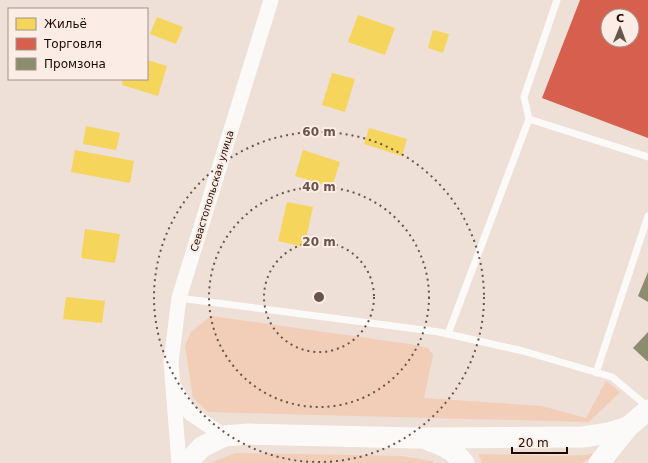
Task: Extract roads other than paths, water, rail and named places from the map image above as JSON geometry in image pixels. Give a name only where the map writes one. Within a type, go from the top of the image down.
[{"type":"street","name":"Севастопольская улица","points":[[179,463],[171,362],[179,298],[271,0]]},
{"type":"street","points":[[173,386],[190,413],[224,436]]},
{"type":"street","points":[[599,463],[628,427],[648,410]]},
{"type":"street","points":[[187,463],[202,447],[224,436],[248,434],[416,438],[583,437],[609,433],[628,427]]},
{"type":"street","points":[[416,438],[440,444],[457,454],[464,463]]},
{"type":"lane","points":[[448,334],[529,119],[524,97],[557,0]]},
{"type":"lane","points":[[529,119],[648,157]]},
{"type":"lane","points":[[596,372],[648,216]]},
{"type":"lane","points":[[179,298],[448,334],[523,351],[612,377],[648,407]]}]
